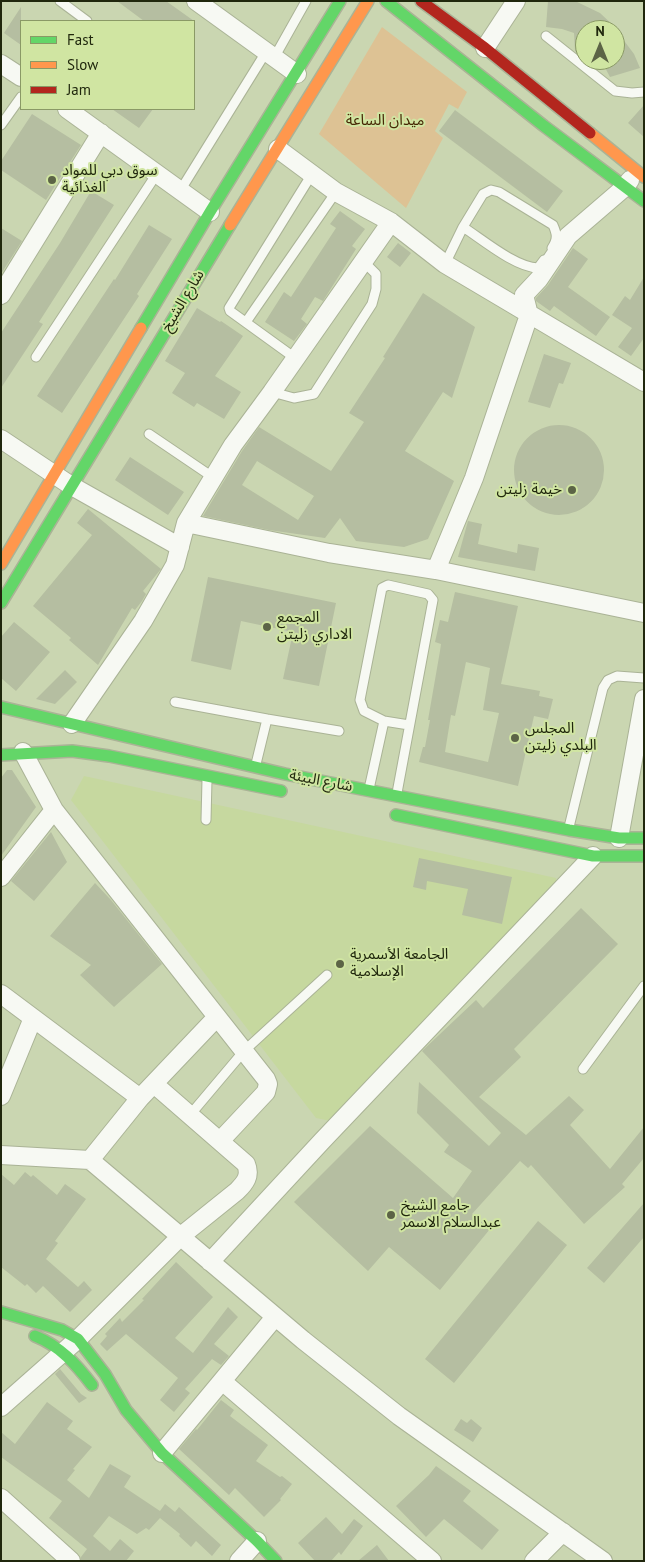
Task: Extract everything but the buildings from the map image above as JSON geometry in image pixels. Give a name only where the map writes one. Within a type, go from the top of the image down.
[{"type":"main road","name":"شارع الشيخ","points":[[1,564],[210,212],[297,74],[340,1]]},
{"type":"main road","name":"شارع الشيخ","points":[[1,603],[70,485],[368,1]]},
{"type":"main road","points":[[386,1],[544,126],[644,201]]},
{"type":"main road","points":[[421,1],[485,48],[641,170]]},
{"type":"main road","name":"شارع البيئة","points":[[1,707],[285,774],[568,830],[619,838],[644,838]]},
{"type":"main road","name":"شارع البيئة","points":[[1,755],[24,752],[72,751],[109,756],[285,792],[285,774]]},
{"type":"main road","points":[[383,812],[593,856],[644,856]]},
{"type":"main road","points":[[1,1312],[62,1330],[78,1339],[105,1374],[126,1410],[249,1551],[276,1561]]},
{"type":"main road","points":[[28,1334],[46,1340],[64,1351],[97,1392]]},
{"type":"main road","points":[[198,1502],[212,1515]]},
{"type":"street","points":[[196,1],[297,74]]},
{"type":"street","points":[[485,48],[516,1]]},
{"type":"street","points":[[1,64],[20,76]]},
{"type":"street","points":[[68,110],[102,133],[156,175],[210,212]]},
{"type":"street","points":[[1,295],[102,133]]},
{"type":"street","points":[[278,149],[336,192],[391,222],[445,264],[644,382]]},
{"type":"street","points":[[436,570],[474,478],[529,315],[524,295],[538,279],[568,236],[625,187],[641,170]]},
{"type":"street","points":[[72,724],[143,621],[175,565],[186,524],[233,445],[391,222]]},
{"type":"street","points":[[1,439],[70,485],[180,548]]},
{"type":"street","points":[[186,524],[329,553],[436,570],[644,613]]},
{"type":"street","points":[[619,838],[644,699]]},
{"type":"street","points":[[24,752],[54,810],[266,1079],[268,1089],[220,1141]]},
{"type":"street","points":[[1,878],[54,810]]},
{"type":"street","points":[[210,1262],[322,1141],[593,856]]},
{"type":"street","points":[[1,994],[140,1098]]},
{"type":"street","points":[[90,1160],[140,1098],[217,1016]]},
{"type":"street","points":[[1,1096],[33,1018]]},
{"type":"street","points":[[1,1406],[78,1339],[181,1236],[245,1183],[248,1176],[246,1164],[154,1084]]},
{"type":"street","points":[[1,1155],[90,1160],[275,1317],[399,1416],[603,1561]]},
{"type":"street","points":[[162,1453],[275,1317]]},
{"type":"street","points":[[222,1381],[432,1561]]},
{"type":"street","points":[[1,1498],[71,1561]]},
{"type":"street","points":[[534,1561],[563,1532]]},
{"type":"lane","points":[[60,1],[86,20]]},
{"type":"lane","points":[[180,191],[306,1]]},
{"type":"lane","points":[[546,36],[615,91],[644,92]]},
{"type":"lane","points":[[1,125],[20,98]]},
{"type":"lane","points":[[295,358],[230,311],[230,304],[312,174]]},
{"type":"lane","points":[[36,357],[156,175]]},
{"type":"lane","points":[[445,264],[463,227],[483,194],[490,190],[499,192],[553,225],[557,234],[556,242],[538,268],[530,268],[519,264],[463,227]]},
{"type":"lane","points":[[246,322],[336,192]]},
{"type":"lane","points":[[272,392],[294,398],[314,394],[372,304],[376,289],[376,274],[364,261]]},
{"type":"lane","points":[[149,434],[214,478]]},
{"type":"lane","points":[[396,796],[433,600],[428,594],[388,585],[382,588],[360,700],[364,711],[384,720],[409,725]]},
{"type":"lane","points":[[568,830],[603,688],[608,680],[617,676],[644,678]]},
{"type":"lane","points":[[175,702],[339,731]]},
{"type":"lane","points":[[256,767],[268,719]]},
{"type":"lane","points":[[369,790],[384,720]]},
{"type":"lane","points":[[206,820],[207,777]]},
{"type":"lane","points":[[190,1116],[244,1051],[327,974]]},
{"type":"lane","points":[[583,1069],[644,986]]},
{"type":"shaded area","name":"الجامعة الأسمرية الإسلامية","points":[[84,776],[556,878],[557,889],[331,1121],[316,1118],[71,800]]},
{"type":"green space","name":"ميدان الساعة","points":[[382,27],[467,92],[458,109],[449,104],[435,131],[443,138],[406,208],[319,134]]},
{"type":"traffic: fast","points":[[141,328],[340,1]]},
{"type":"traffic: fast","points":[[386,1],[544,126],[644,201]]},
{"type":"traffic: fast","points":[[1,603],[230,225]]},
{"type":"traffic: fast","points":[[1,707],[285,774],[569,830],[619,838],[644,838]]},
{"type":"traffic: fast","points":[[1,755],[72,751],[109,756],[281,791]]},
{"type":"traffic: fast","points":[[396,815],[593,856],[644,856]]},
{"type":"traffic: fast","points":[[1,1312],[62,1330],[78,1339],[105,1374],[126,1410],[162,1453],[276,1561]]},
{"type":"traffic: fast","points":[[35,1336],[67,1356],[92,1385]]},
{"type":"traffic: slow","points":[[230,225],[368,1]]},
{"type":"traffic: slow","points":[[590,133],[644,177]]},
{"type":"traffic: slow","points":[[1,564],[141,328]]},
{"type":"traffic: jam","points":[[421,1],[485,48],[590,133]]},
{"type":"place","name":"سوق دبي للمواد الغذائية","points":[[52,180]]},
{"type":"place","name":"خيمة زليتن","points":[[572,490]]},
{"type":"place","name":"المجمع الاداري زليتن","points":[[267,627]]},
{"type":"place","name":"المجلس البلدي زليتن","points":[[515,738]]},
{"type":"place","name":"الجامعة الأسمرية الإسلامية","points":[[340,964]]},
{"type":"place","name":"جامع الشيخ عبدالسلام الاسمر","points":[[391,1215]]}]
